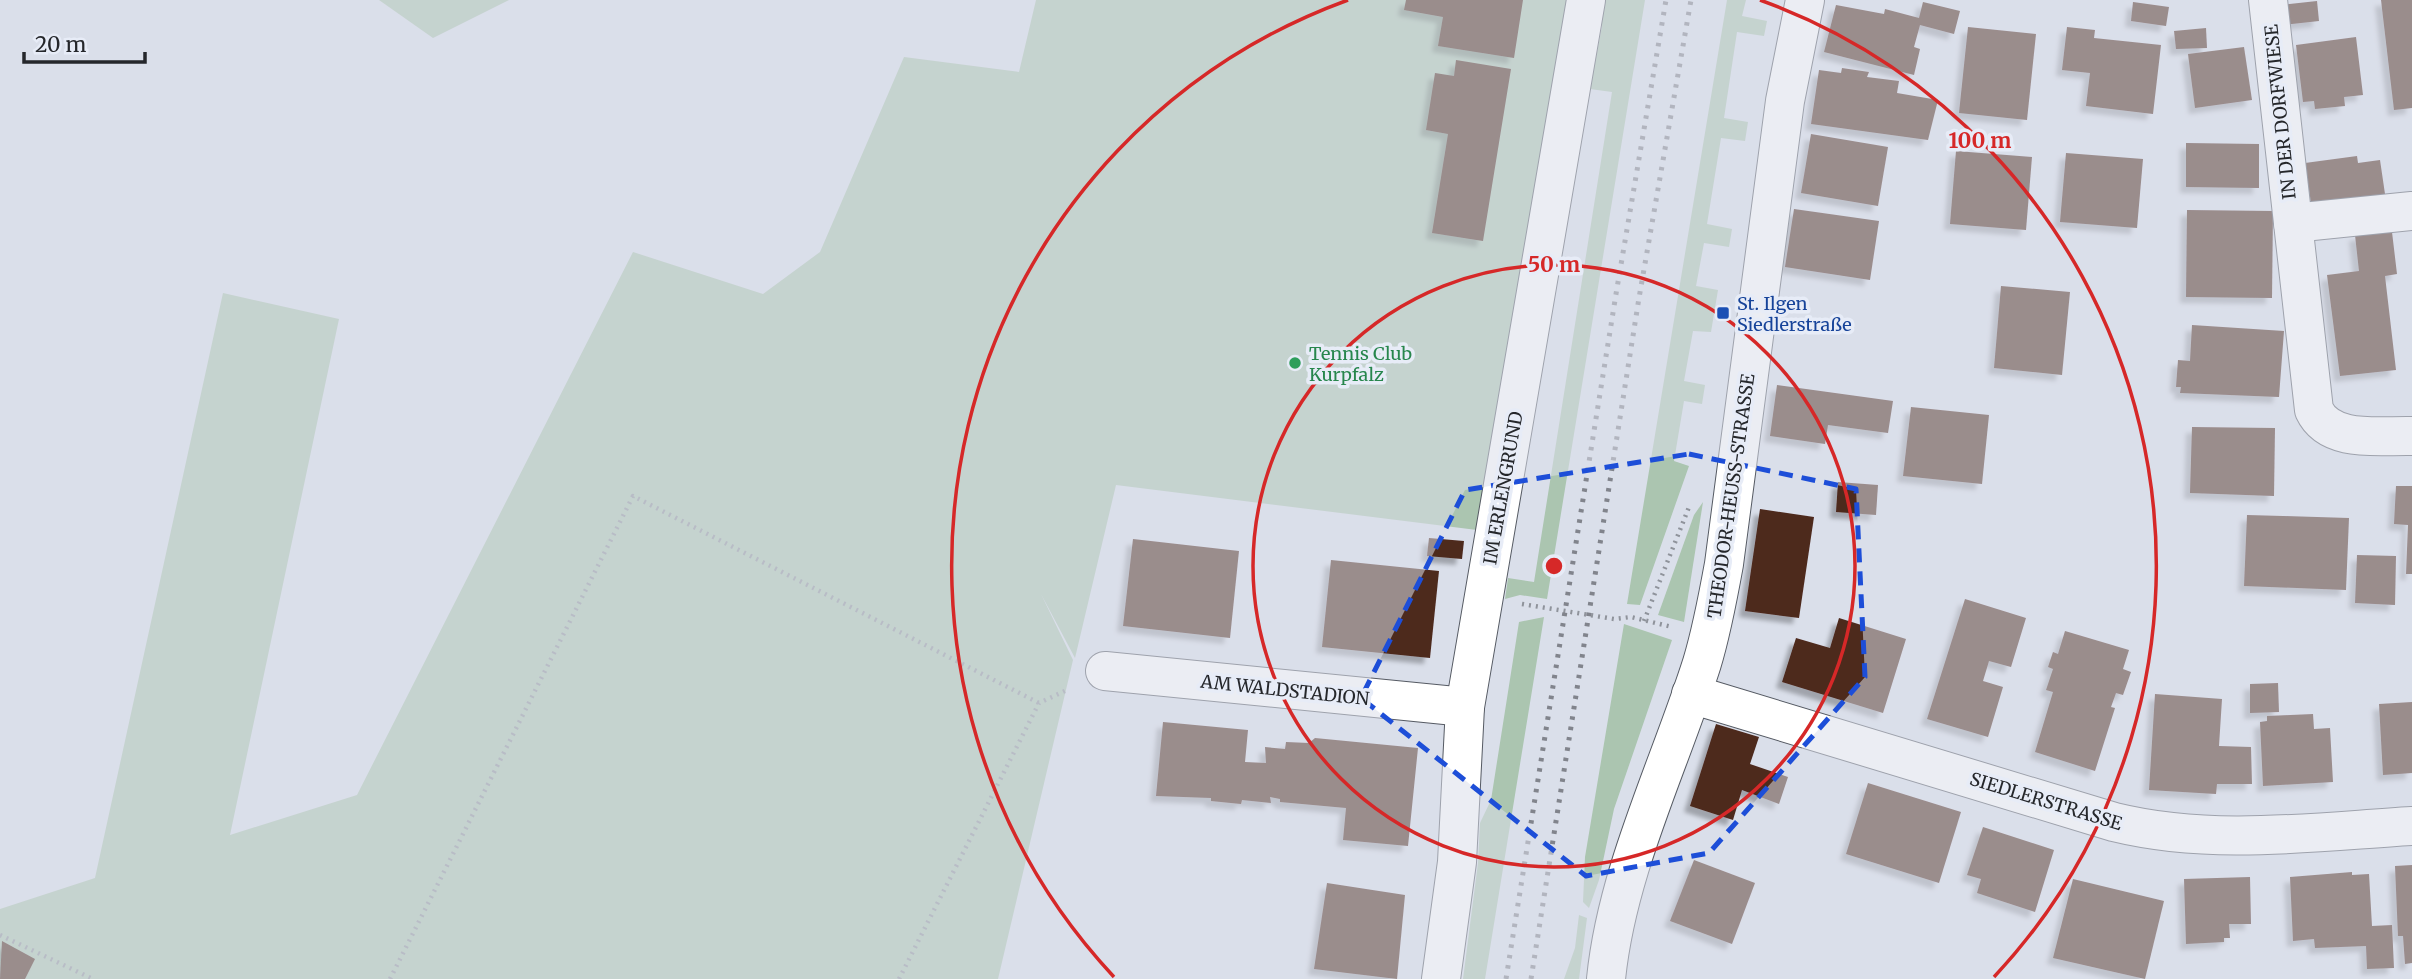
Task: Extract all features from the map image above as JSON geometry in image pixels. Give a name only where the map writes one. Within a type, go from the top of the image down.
[{"type":"street","name":"IM ERLENGRUND","points":[[1441,979],[1457,862],[1465,707],[1586,0]]},
{"type":"street","name":"THEODOR-HEUSS-STRASSE","points":[[1606,979],[1615,921],[1709,639],[1724,564],[1785,101],[1805,0]]},
{"type":"street","name":"IN DER DORFWIESE","points":[[2268,0],[2312,400],[2319,419],[2343,433],[2412,436]]},
{"type":"street","name":"IN DER DORFWIESE","points":[[2293,223],[2412,211]]},
{"type":"street","name":"AM WALDSTADION","points":[[1105,671],[1465,707]]},
{"type":"street","name":"SIEDLERSTRASSE","points":[[1691,694],[2114,822],[2152,831],[2214,837],[2412,827]]},
{"type":"path","points":[[390,979],[633,496],[1039,704],[899,979]]},
{"type":"path","points":[[1644,621],[1690,504]]},
{"type":"path","points":[[1516,603],[1678,628]]},
{"type":"path","points":[[0,935],[93,979]]},
{"type":"highlighted area","points":[[1689,454],[1856,489],[1865,677],[1709,853],[1586,876],[1361,698],[1465,490]]},
{"type":"green space","points":[[379,0],[509,0],[433,38]]},
{"type":"green space","points":[[1036,0],[1568,0],[1477,530],[1116,485],[1075,658],[1041,594],[1073,660],[998,979],[0,979],[0,909],[95,878],[223,293],[339,319],[230,835],[357,795],[633,252],[763,294],[820,252],[904,57],[1019,72]]},
{"type":"green space","points":[[1600,0],[1645,0],[1547,599],[1520,595],[1505,599],[1508,578],[1534,582],[1612,92],[1590,89],[1602,26]]},
{"type":"green space","points":[[1727,0],[1746,0],[1742,16],[1767,21],[1764,36],[1737,32],[1724,118],[1748,122],[1745,141],[1721,138],[1707,224],[1732,229],[1729,247],[1704,243],[1696,286],[1718,290],[1711,332],[1693,331],[1684,381],[1705,385],[1702,404],[1684,401],[1674,461],[1689,466],[1640,605],[1627,604]]},
{"type":"green space","points":[[1703,502],[1684,622],[1658,615],[1694,515]]},
{"type":"green space","points":[[1544,617],[1485,979],[1463,979],[1478,863],[1480,823],[1491,800],[1519,622]]},
{"type":"green space","points":[[1624,624],[1672,640],[1614,809],[1599,880],[1589,908],[1583,902],[1585,857]]},
{"type":"green space","points":[[1579,915],[1587,918],[1579,979],[1564,979],[1575,948]]},
{"type":"building","points":[[1406,0],[1523,0],[1514,58],[1438,46],[1443,17],[1404,10]]},
{"type":"building","points":[[2381,0],[2412,0],[2412,108],[2394,110]]},
{"type":"building","points":[[2317,1],[2319,21],[2283,25],[2280,5]]},
{"type":"building","points":[[1923,2],[1960,11],[1954,34],[1920,25],[1914,47],[1920,49],[1914,75],[1824,52],[1836,5],[1884,14],[1885,9],[1919,18]]},
{"type":"building","points":[[2133,2],[2169,7],[2166,26],[2131,21]]},
{"type":"building","points":[[1968,27],[2036,34],[2027,120],[1959,113]]},
{"type":"building","points":[[2067,27],[2095,30],[2094,38],[2161,45],[2153,114],[2086,106],[2090,73],[2062,70]]},
{"type":"building","points":[[2206,28],[2207,48],[2176,49],[2174,31]]},
{"type":"building","points":[[2356,37],[2363,95],[2344,97],[2345,106],[2315,109],[2314,101],[2303,102],[2296,45]]},
{"type":"building","points":[[2244,47],[2252,100],[2195,108],[2188,54]]},
{"type":"building","points":[[1456,60],[1511,69],[1483,241],[1432,233],[1448,134],[1426,130],[1435,73],[1454,76]]},
{"type":"building","points":[[1842,68],[1869,72],[1867,77],[1899,81],[1897,93],[1938,100],[1928,140],[1811,124],[1819,70],[1841,73]]},
{"type":"building","points":[[1811,134],[1888,147],[1878,206],[1801,193]]},
{"type":"building","points":[[2186,143],[2259,144],[2259,188],[2186,187]]},
{"type":"building","points":[[1956,151],[2032,157],[2026,230],[1950,224]]},
{"type":"building","points":[[2066,153],[2143,159],[2137,228],[2060,222]]},
{"type":"building","points":[[2357,156],[2358,163],[2380,160],[2385,194],[2312,210],[2305,163]]},
{"type":"building","points":[[1794,209],[1879,221],[1870,280],[1785,267]]},
{"type":"building","points":[[2187,210],[2273,211],[2272,298],[2186,297]]},
{"type":"building","points":[[2392,232],[2397,274],[2385,276],[2396,370],[2340,376],[2327,275],[2359,271],[2355,235]]},
{"type":"building","points":[[2001,286],[2070,292],[2062,375],[1994,368]]},
{"type":"building","points":[[2192,325],[2284,331],[2279,397],[2180,393],[2181,387],[2176,387],[2178,360],[2190,361]]},
{"type":"building","points":[[1777,385],[1893,401],[1888,433],[1828,425],[1825,444],[1770,436]]},
{"type":"building","points":[[1911,407],[1989,415],[1982,484],[1903,476]]},
{"type":"building","points":[[2192,427],[2275,428],[2274,496],[2190,493]]},
{"type":"building","points":[[1838,482],[1878,485],[1876,515],[1836,512]]},
{"type":"building","points":[[2396,486],[2412,486],[2412,574],[2406,574],[2408,525],[2394,524]]},
{"type":"building","points":[[1760,509],[1814,517],[1799,618],[1745,611]]},
{"type":"building","points":[[2247,515],[2349,518],[2346,590],[2244,586]]},
{"type":"building","points":[[1429,538],[1464,541],[1462,559],[1427,556]]},
{"type":"building","points":[[1133,539],[1239,551],[1230,638],[1123,626]]},
{"type":"building","points":[[2357,555],[2396,556],[2395,605],[2355,603]]},
{"type":"building","points":[[1331,560],[1439,571],[1430,658],[1322,647]]},
{"type":"building","points":[[1965,599],[2026,618],[2011,667],[1989,661],[1983,681],[2003,687],[1988,737],[1927,719]]},
{"type":"building","points":[[1839,618],[1906,639],[1883,713],[1782,682],[1796,638],[1830,648]]},
{"type":"building","points":[[2065,631],[2129,650],[2123,669],[2131,672],[2123,695],[2116,693],[2111,707],[2115,708],[2095,771],[2035,752],[2053,692],[2046,690],[2053,669],[2048,667],[2053,652],[2058,654]]},
{"type":"building","points":[[2278,683],[2279,712],[2250,713],[2250,684]]},
{"type":"building","points":[[2155,694],[2222,699],[2219,746],[2251,747],[2252,784],[2217,784],[2216,794],[2149,790]]},
{"type":"building","points":[[2412,702],[2412,773],[2383,775],[2379,704]]},
{"type":"building","points":[[2313,714],[2314,729],[2330,728],[2333,782],[2263,786],[2260,722],[2267,721],[2267,716]]},
{"type":"building","points":[[1163,722],[1248,730],[1245,762],[1266,763],[1265,747],[1285,749],[1286,742],[1309,743],[1315,738],[1418,748],[1408,846],[1343,840],[1346,808],[1280,802],[1280,799],[1270,797],[1271,803],[1242,800],[1241,804],[1211,801],[1211,798],[1156,796]]},
{"type":"building","points":[[1716,724],[1759,737],[1750,764],[1788,777],[1779,804],[1742,790],[1733,820],[1690,806]]},
{"type":"building","points":[[1868,783],[1961,812],[1939,883],[1846,854]]},
{"type":"building","points":[[1983,827],[2054,850],[2035,912],[1977,893],[1981,879],[1967,875]]},
{"type":"building","points":[[1694,860],[1755,883],[1732,944],[1670,921]]},
{"type":"building","points":[[2412,865],[2412,963],[2405,964],[2403,936],[2398,936],[2395,866]]},
{"type":"building","points":[[2352,872],[2352,875],[2369,874],[2372,926],[2392,925],[2394,968],[2367,969],[2366,946],[2315,948],[2314,939],[2293,941],[2290,877]]},
{"type":"building","points":[[2250,877],[2251,924],[2229,924],[2230,938],[2224,938],[2224,942],[2186,944],[2184,879]]},
{"type":"building","points":[[2073,879],[2164,901],[2145,979],[2053,958]]},
{"type":"building","points":[[1327,883],[1405,895],[1397,979],[1314,969]]},
{"type":"building","points":[[2,941],[35,959],[25,979],[0,979]]},
{"type":"railway","points":[[1506,979],[1666,0]]},
{"type":"railway","points":[[1531,979],[1639,298],[1691,0]]},
{"type":"place","name":"St. Ilgen Siedlerstraße","points":[[1723,313]]},
{"type":"place","name":"Tennis Club Kurpfalz","points":[[1295,363]]}]
